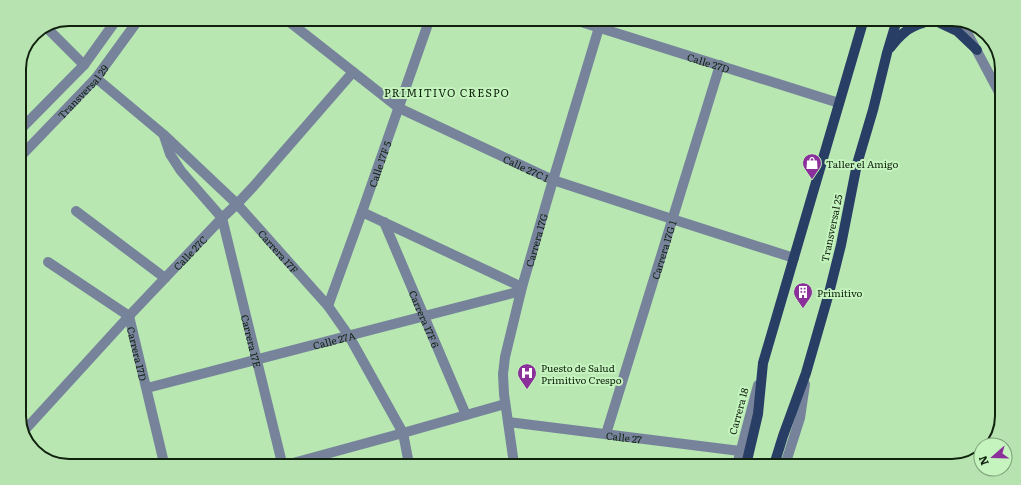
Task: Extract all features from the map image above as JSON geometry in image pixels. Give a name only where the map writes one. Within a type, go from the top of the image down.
[{"type":"main road","points":[[748,459],[756,429],[763,363],[862,26]]},
{"type":"main road","name":"Transversal 25","points":[[776,459],[806,373],[841,245],[857,164],[873,110],[886,53],[895,26]]},
{"type":"main road","points":[[886,53],[898,38],[913,26]]},
{"type":"main road","points":[[946,26],[957,31],[977,50]]},
{"type":"street","name":"Transversal 29","points":[[26,124],[84,65],[112,26]]},
{"type":"street","name":"Transversal 29","points":[[26,151],[96,78],[134,26]]},
{"type":"street","name":"Calle 27C 1","points":[[295,26],[399,108],[553,180],[794,258]]},
{"type":"street","name":"Calle 17F 5","points":[[328,306],[399,108],[426,26]]},
{"type":"street","name":"Carrera 17G","points":[[513,459],[503,384],[504,365],[522,289],[600,26]]},
{"type":"street","name":"Calle 27D","points":[[603,26],[839,103]]},
{"type":"street","points":[[965,28],[995,85]]},
{"type":"street","points":[[50,31],[84,65]]},
{"type":"street","name":"Carrera 17G 1","points":[[606,434],[720,65]]},
{"type":"street","name":"Calle 27C","points":[[28,427],[129,316],[237,204],[353,72]]},
{"type":"street","name":"Carrera 17F","points":[[96,78],[163,134],[237,204],[328,306],[350,336],[403,433],[408,459]]},
{"type":"street","points":[[163,134],[170,154],[181,171],[222,218]]},
{"type":"street","points":[[76,211],[165,278]]},
{"type":"street","points":[[362,212],[522,289]]},
{"type":"street","name":"Carrera 17E","points":[[222,218],[281,459]]},
{"type":"street","name":"Carrera 17F 6","points":[[384,222],[466,415]]},
{"type":"street","name":"Carrera 17D","points":[[48,262],[129,316],[163,459]]},
{"type":"street","name":"Calle 27A","points":[[147,388],[424,317],[522,289]]},
{"type":"street","name":"Carrera 18","points":[[738,459],[763,363]]},
{"type":"street","points":[[787,459],[800,418],[806,373]]},
{"type":"street","points":[[308,459],[505,404]]},
{"type":"street","name":"Calle 27","points":[[508,422],[740,451]]},
{"type":"place","name":"Taller el Amigo","points":[[812,180]]},
{"type":"place","name":"Primitivo","points":[[803,309]]},
{"type":"place","name":"Puesto de Salud Primitivo Crespo","points":[[527,390]]},
{"type":"district","name":"PRIMITIVO CRESPO","points":[[447,92]]}]
